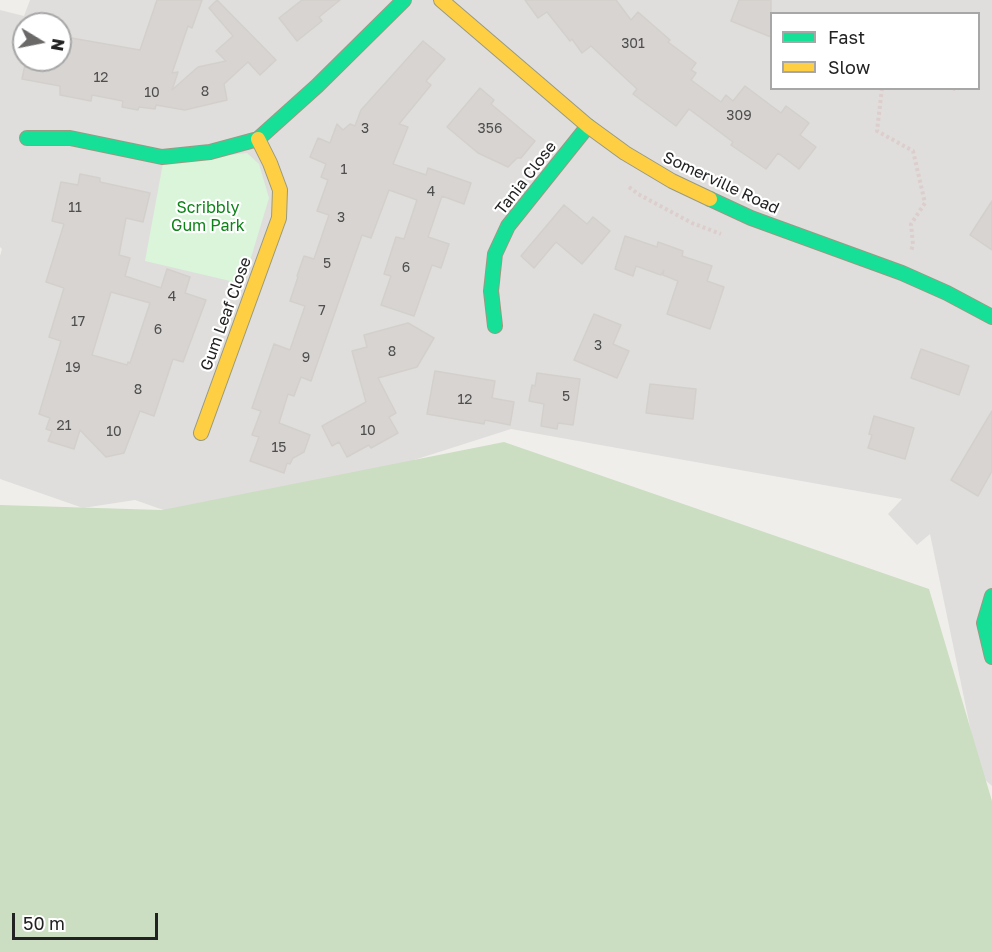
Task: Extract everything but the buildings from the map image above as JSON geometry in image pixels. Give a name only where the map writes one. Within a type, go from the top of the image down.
[{"type":"street","points":[[27,138],[70,138],[162,157],[210,153],[258,138],[317,86],[404,0]]},
{"type":"street","name":"Somerville Road","points":[[441,0],[588,126],[657,173],[751,218],[902,273],[947,293],[992,318]]},
{"type":"street","name":"Tania Close","points":[[495,326],[491,291],[495,254],[508,226],[588,126]]},
{"type":"street","name":"Gum Leaf Close","points":[[201,433],[279,218],[280,190],[258,138]]},
{"type":"street","points":[[992,596],[984,623],[992,657]]},
{"type":"path","points":[[882,90],[877,131],[914,151],[925,203],[911,224],[913,245],[902,273]]},
{"type":"shaded area","points":[[30,0],[992,0],[992,786],[980,775],[930,534],[917,545],[888,514],[902,499],[511,429],[292,499],[274,549],[135,500],[83,508],[0,479],[0,256],[2,249],[0,247],[0,10],[12,13],[12,72],[72,72],[72,12],[26,12]]},
{"type":"green space","name":"Scribbly Gum Park","points":[[247,153],[259,164],[269,198],[243,284],[145,261],[163,163]]},
{"type":"green space","points":[[504,442],[929,589],[992,801],[992,952],[0,952],[0,505],[162,510]]},
{"type":"traffic: fast","points":[[27,138],[70,138],[162,157],[210,152],[258,139],[317,86],[404,0]]},
{"type":"traffic: fast","points":[[495,326],[491,291],[495,254],[508,226],[588,126]]},
{"type":"traffic: fast","points":[[710,199],[751,218],[902,273],[992,317]]},
{"type":"traffic: fast","points":[[992,596],[984,623],[992,657]]},
{"type":"traffic: slow","points":[[441,0],[588,126],[625,153],[672,181],[710,199]]},
{"type":"traffic: slow","points":[[201,433],[279,218],[280,190],[258,139]]}]
